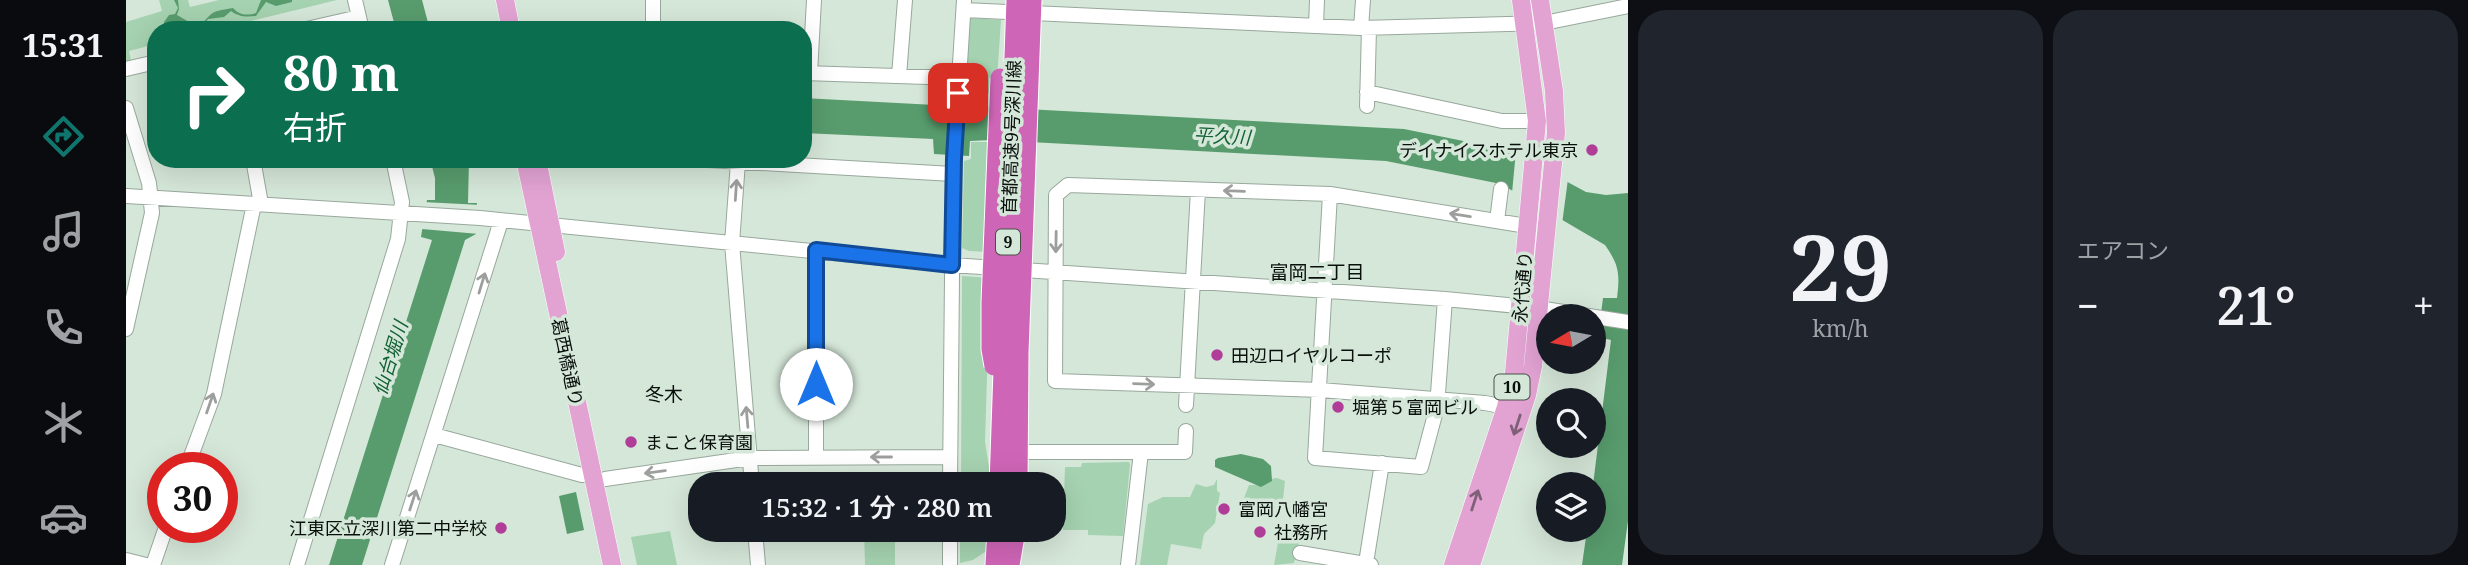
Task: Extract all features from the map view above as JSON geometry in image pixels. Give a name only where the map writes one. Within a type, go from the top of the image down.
[{"type":"highway","points":[[1003,386],[994,368],[991,349],[991,303],[999,80],[1007,0]]},
{"type":"highway","name":"首都高速9号深川線","points":[[1000,472],[1018,0]]},
{"type":"highway","name":"首都高速9号深川線","points":[[1010,472],[1018,0]]},
{"type":"highway","points":[[1018,472],[1019,354],[1032,0]]},
{"type":"highway","points":[[995,565],[996,542]]},
{"type":"highway","points":[[1010,542],[1010,565]]},
{"type":"highway","points":[[1010,565],[1015,542]]},
{"type":"main road","points":[[493,0],[497,21]]},
{"type":"main road","points":[[505,0],[509,21]]},
{"type":"main road","name":"永代通り","points":[[1471,565],[1527,396],[1532,366],[1527,226],[1537,121],[1521,0]]},
{"type":"main road","name":"永代通り","points":[[1453,565],[1506,407],[1530,307],[1547,212],[1556,112],[1540,0]]},
{"type":"main road","name":"葛西橋通り","points":[[528,168],[545,225]]},
{"type":"main road","name":"葛西橋通り","points":[[538,168],[545,225],[598,477],[612,565]]},
{"type":"main road","name":"葛西橋通り","points":[[598,477],[624,565]]},
{"type":"street","points":[[355,0],[360,21]]},
{"type":"street","points":[[653,0],[653,21]]},
{"type":"street","points":[[812,21],[814,0]]},
{"type":"street","points":[[899,76],[905,0]]},
{"type":"street","points":[[1316,26],[1317,0]]},
{"type":"street","points":[[1363,0],[1367,99],[1502,121],[1537,121]]},
{"type":"street","points":[[950,472],[953,174],[964,5],[1051,7],[1365,28],[1544,23],[1628,6]]},
{"type":"street","points":[[126,69],[147,64]]},
{"type":"street","points":[[812,73],[899,76],[959,86]]},
{"type":"street","points":[[126,108],[151,195],[152,213],[126,329]]},
{"type":"street","points":[[812,166],[953,174]]},
{"type":"street","points":[[193,452],[214,394],[258,204],[254,168]]},
{"type":"street","points":[[297,565],[398,239],[402,214],[395,168]]},
{"type":"street","points":[[738,168],[732,243],[751,472]]},
{"type":"street","points":[[1506,407],[1320,390],[1055,381],[1056,195],[1068,185],[1330,194],[1527,226]]},
{"type":"street","points":[[1497,220],[1501,189]]},
{"type":"street","points":[[1186,405],[1198,190]]},
{"type":"street","points":[[1330,194],[1315,458],[1421,467],[1438,399],[1445,299]]},
{"type":"street","points":[[126,195],[480,219],[952,265],[1194,280],[1536,308]]},
{"type":"street","points":[[392,565],[501,221]]},
{"type":"street","points":[[816,250],[816,457]]},
{"type":"street","points":[[1606,318],[1628,322]]},
{"type":"street","points":[[1024,452],[1185,452],[1186,431]]},
{"type":"street","points":[[434,435],[598,477],[750,458],[950,457]]},
{"type":"street","points":[[1128,565],[1141,452]]},
{"type":"street","points":[[1300,554],[1369,564],[1382,463]]},
{"type":"street","points":[[756,542],[758,565]]},
{"type":"street","points":[[950,542],[950,565]]},
{"type":"street","points":[[153,565],[161,543]]},
{"type":"street","points":[[126,560],[146,565]]},
{"type":"shaded area","points":[[159,0],[188,0],[190,7],[219,0],[337,0],[251,21],[147,21],[147,46],[129,51],[131,61],[126,62],[126,22],[162,11]]},
{"type":"shaded area","points":[[970,18],[1001,20],[996,94],[965,91]]},
{"type":"shaded area","points":[[971,142],[991,142],[990,252],[962,248],[964,161],[971,159]]},
{"type":"shaded area","points":[[962,276],[990,278],[985,442],[989,472],[961,472]]},
{"type":"shaded area","points":[[1129,462],[1123,536],[1088,535],[1088,530],[1066,530],[1065,467],[1081,467],[1082,463]]},
{"type":"shaded area","points":[[1277,478],[1285,481],[1283,499],[1269,504],[1244,498],[1249,485]]},
{"type":"shaded area","points":[[1217,479],[1217,491],[1220,493],[1215,523],[1204,534],[1201,549],[1171,544],[1167,565],[1140,565],[1148,504],[1163,497],[1190,497],[1196,484],[1206,487],[1214,485]]},
{"type":"shaded area","points":[[1281,526],[1302,531],[1294,563],[1274,565]]},
{"type":"shaded area","points":[[670,531],[677,565],[637,565],[631,537]]},
{"type":"shaded area","points":[[864,542],[895,542],[895,565],[865,565]]},
{"type":"shaded area","points":[[960,542],[988,542],[988,550],[973,560],[960,563]]},
{"type":"water","points":[[174,0],[178,0],[179,9],[177,15],[188,21],[165,21],[169,15],[175,14],[178,8]]},
{"type":"water","points":[[261,0],[292,0],[276,6],[266,2],[256,16],[243,16],[231,11],[224,17],[204,21],[212,14],[233,8],[241,13],[256,13]]},
{"type":"water","points":[[388,0],[422,0],[428,21],[394,21]]},
{"type":"water","name":"平久川","points":[[936,92],[970,93],[970,106],[1404,129],[1508,150],[1586,192],[1606,195],[1628,193],[1628,521],[1622,565],[1582,565],[1585,542],[1606,542],[1606,472],[1595,472],[1596,458],[1606,458],[1605,388],[1611,340],[1606,339],[1606,304],[1602,304],[1603,298],[1617,298],[1616,264],[1605,245],[1501,184],[1386,161],[991,140],[970,141],[969,156],[934,154],[933,139],[812,133],[812,98],[935,105]]},
{"type":"water","points":[[432,168],[469,168],[468,203],[477,203],[476,234],[465,240],[362,565],[329,565],[432,240],[421,237],[427,200],[435,200]]},
{"type":"water","points":[[1241,454],[1263,459],[1271,466],[1272,481],[1261,487],[1215,467],[1215,460],[1218,458]]},
{"type":"water","points":[[576,492],[584,530],[567,534],[559,496]]},
{"type":"pier","points":[[1516,151],[1568,179],[1562,224],[1512,193]]},
{"type":"pier","points":[[423,202],[481,205],[479,234],[422,229]]},
{"type":"place","name":"デイナイスホテル東京","points":[[1592,150]]},
{"type":"place","name":"田辺ロイヤルコーポ","points":[[1217,355]]},
{"type":"place","name":"堀第５富岡ビル","points":[[1338,407]]},
{"type":"place","name":"まこと保育園","points":[[631,442]]},
{"type":"place","name":"富岡八幡宮","points":[[1224,509]]},
{"type":"place","name":"江東区立深川第二中学校","points":[[501,528]]},
{"type":"place","name":"社務所","points":[[1260,532]]},
{"type":"district","name":"富岡二丁目","points":[[1317,272]]},
{"type":"district","name":"冬木","points":[[664,394]]},
{"type":"route","points":[[816,384],[816,250],[952,265],[958,93]]},
{"type":"water label","name":"仙台堀川","points":[[390,358]]}]
